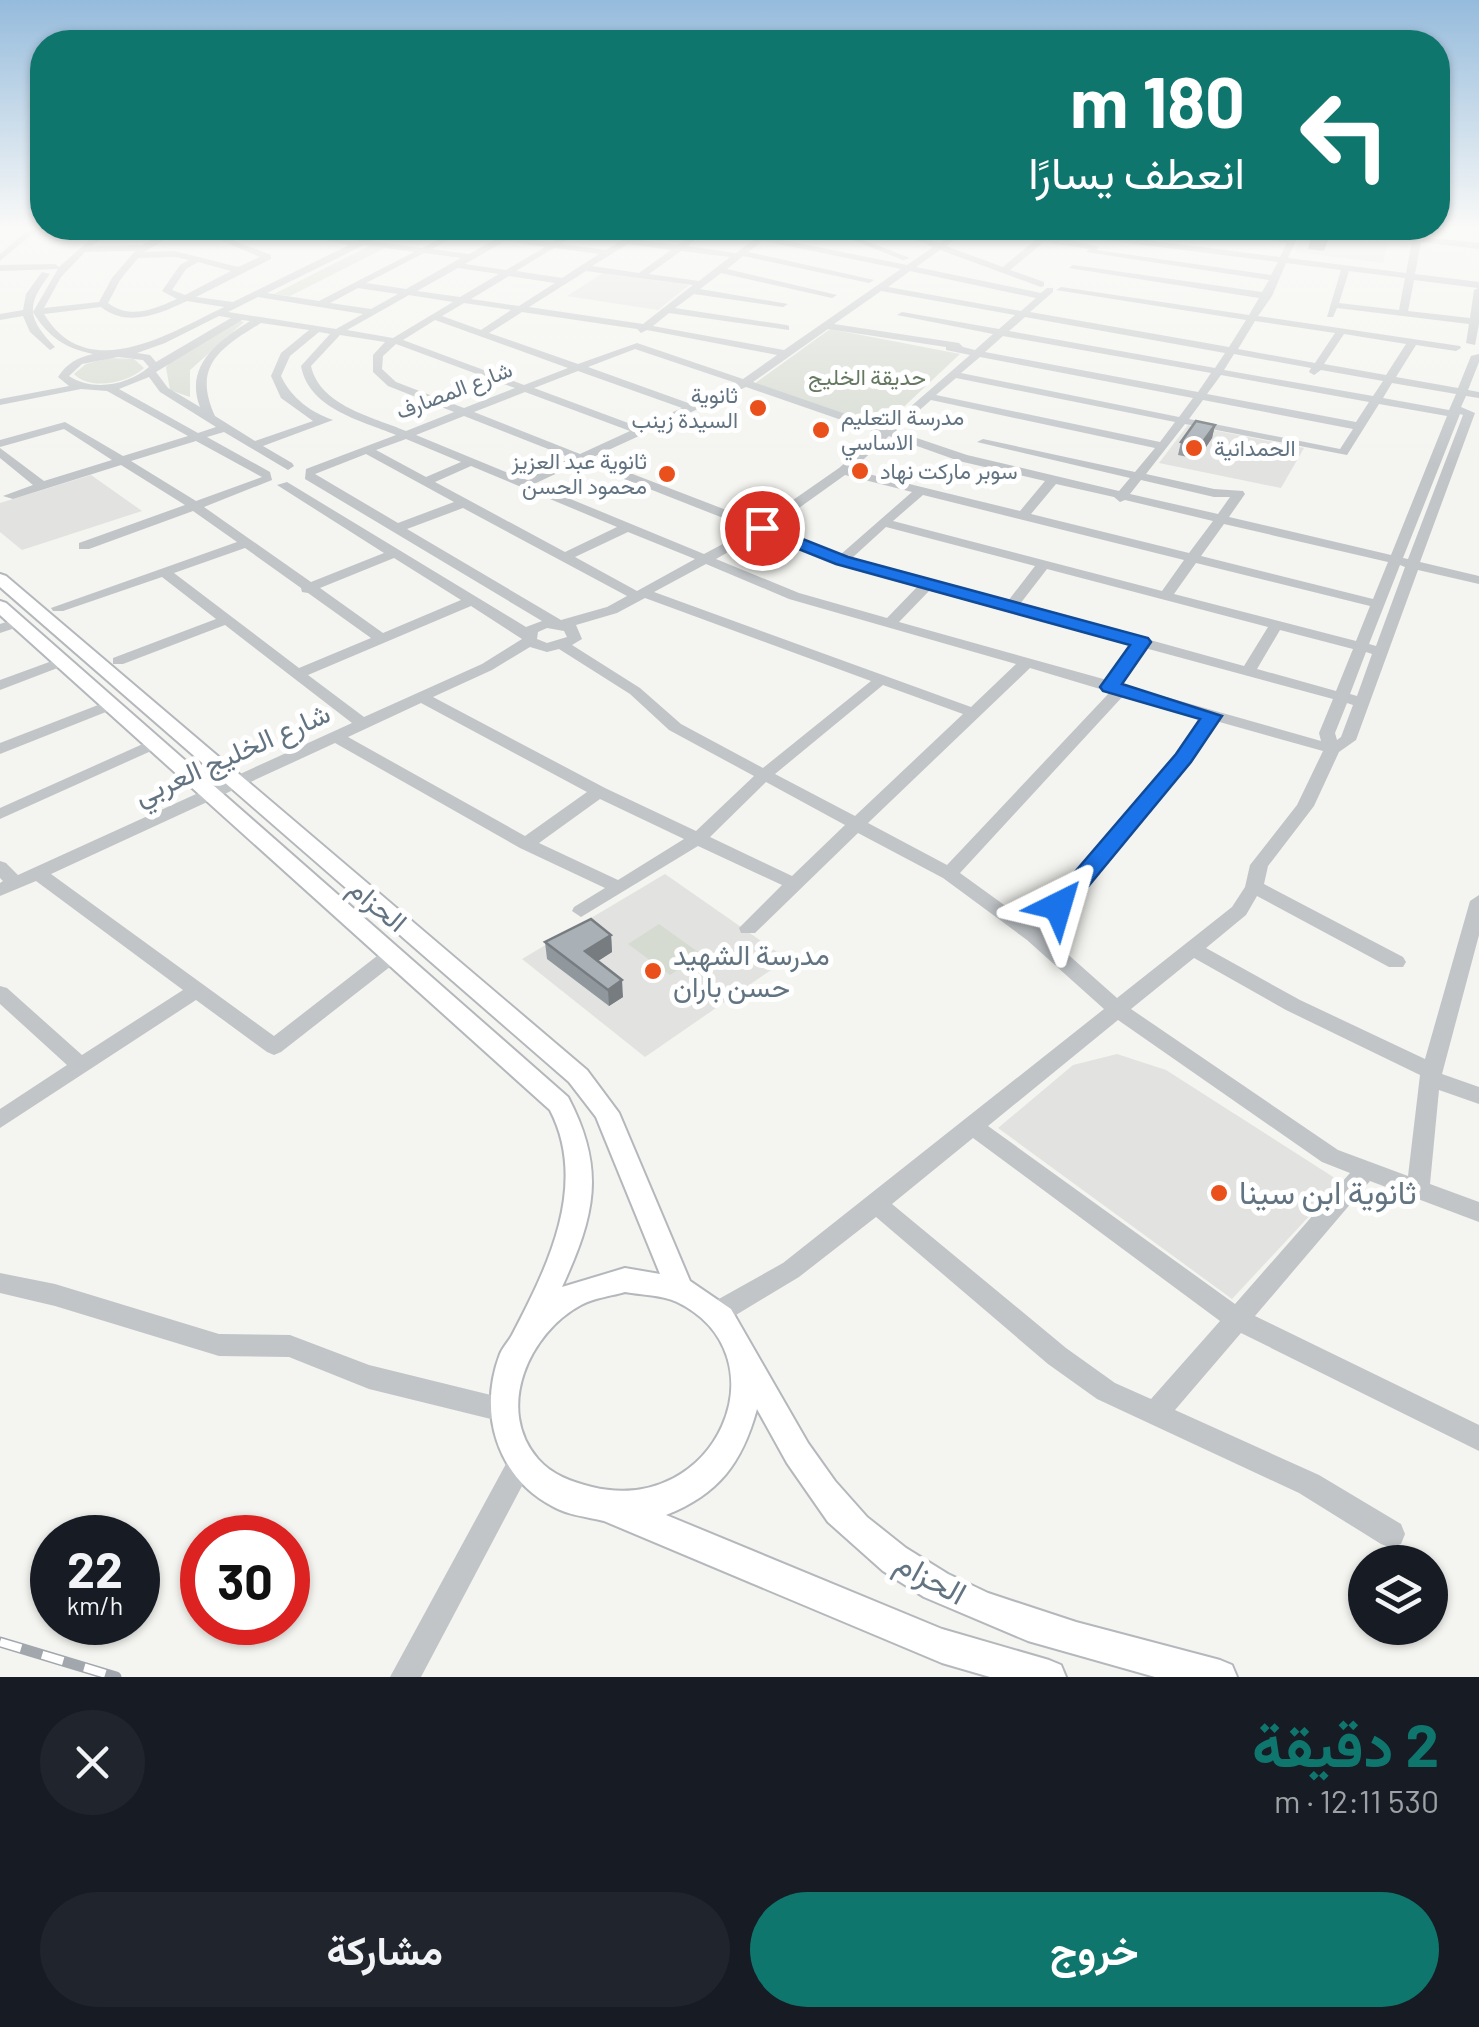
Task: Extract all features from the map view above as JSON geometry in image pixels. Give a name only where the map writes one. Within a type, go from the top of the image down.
[{"type":"main road","name":"الحزام","points":[[0,579],[560,1059],[594,1093],[607,1112],[679,1288]]},
{"type":"main road","points":[[0,606],[10,626],[63,662],[543,1088],[573,1123],[581,1168],[568,1240],[508,1368],[503,1410],[522,1460],[559,1492],[608,1507],[942,1646],[1049,1677]]},
{"type":"main road","points":[[528,1330],[559,1301],[598,1284],[639,1280],[679,1288],[718,1312],[740,1346],[748,1379],[747,1405],[725,1455],[706,1476],[667,1498],[608,1507]]},
{"type":"main road","name":"الحزام","points":[[740,1346],[811,1474],[856,1527],[899,1562],[1013,1620],[1220,1677]]},
{"type":"street","points":[[26,308],[31,330],[64,356],[68,382],[83,386]]},
{"type":"street","points":[[39,308],[47,330],[59,341],[150,358],[164,390],[302,470],[561,635],[675,726],[949,874],[1034,935],[1120,1010],[1330,1156],[1479,1212]]},
{"type":"street","points":[[38,312],[68,308]]},
{"type":"street","points":[[107,308],[114,317],[127,318],[154,308]]},
{"type":"street","points":[[3,401],[84,360],[121,354],[227,308]]},
{"type":"street","points":[[347,308],[370,312]]},
{"type":"street","points":[[377,308],[337,332],[306,366],[308,382],[319,394],[351,412],[794,596],[1332,749]]},
{"type":"street","points":[[449,308],[378,355],[376,370],[392,384],[842,560],[1364,703]]},
{"type":"street","points":[[515,308],[642,336],[787,354]]},
{"type":"street","points":[[523,484],[743,384],[846,308]]},
{"type":"street","points":[[994,308],[1479,395]]},
{"type":"street","name":"شارع الخليج العربي","points":[[7,887],[561,635],[707,561],[843,471],[931,398],[1028,308]]},
{"type":"street","points":[[1099,326],[1113,308]]},
{"type":"street","points":[[1160,337],[1176,308]]},
{"type":"street","points":[[1188,308],[1470,349]]},
{"type":"street","points":[[1202,308],[1470,349]]},
{"type":"street","points":[[1120,498],[1219,372],[1261,308]]},
{"type":"street","points":[[1326,325],[1333,308]]},
{"type":"street","points":[[1359,308],[1476,322]]},
{"type":"street","points":[[1403,314],[1404,308]]},
{"type":"street","points":[[1332,749],[1327,733],[1340,697],[1465,392],[1477,308]]},
{"type":"street","points":[[484,332],[520,309]]},
{"type":"street","points":[[84,546],[266,478],[366,450],[525,387],[642,336],[669,310],[786,328]]},
{"type":"street","points":[[218,313],[396,341],[640,430]]},
{"type":"street","points":[[0,317],[25,314]]},
{"type":"street","points":[[718,1312],[790,1270],[876,1204],[1042,1066],[1120,1010],[1239,911],[1254,887],[1258,865],[1305,806],[1332,749],[1348,740],[1469,413],[998,336],[902,315]]},
{"type":"street","points":[[104,386],[153,370],[239,317]]},
{"type":"street","points":[[435,317],[690,408]]},
{"type":"street","points":[[211,418],[198,393],[202,367],[223,343],[258,320]]},
{"type":"street","points":[[825,326],[1358,426]]},
{"type":"street","points":[[317,329],[285,355],[276,376],[286,396],[322,422]]},
{"type":"street","points":[[1272,438],[1341,331]]},
{"type":"street","points":[[576,366],[618,343],[642,336]]},
{"type":"street","points":[[642,336],[668,355],[743,384],[963,458],[1219,522],[1479,580]]},
{"type":"street","points":[[950,348],[998,336]]},
{"type":"street","points":[[956,374],[1343,453],[1412,341]]},
{"type":"street","points":[[3,401],[83,386],[104,386],[127,393],[528,638],[561,635]]},
{"type":"street","points":[[931,398],[995,428],[1138,476],[1240,494],[1165,596]]},
{"type":"street","points":[[254,445],[351,412]]},
{"type":"street","points":[[42,486],[0,448],[66,425],[195,506],[380,638]]},
{"type":"street","points":[[9,496],[225,428]]},
{"type":"street","points":[[963,458],[995,428],[1163,446]]},
{"type":"street","name":"شارع المصارف","points":[[302,470],[404,434]]},
{"type":"street","points":[[366,450],[642,595],[974,713]]},
{"type":"street","points":[[426,482],[471,462]]},
{"type":"street","points":[[283,485],[302,470]]},
{"type":"street","points":[[843,471],[1378,604]]},
{"type":"street","points":[[1023,516],[1052,482]]},
{"type":"street","points":[[842,560],[921,490]]},
{"type":"street","points":[[394,529],[464,503]]},
{"type":"street","points":[[884,524],[1382,652]]},
{"type":"street","points":[[565,557],[626,528]]},
{"type":"street","points":[[58,608],[244,544]]},
{"type":"street","points":[[307,588],[393,554]]},
{"type":"street","points":[[1011,606],[1043,564]]},
{"type":"street","points":[[164,572],[363,724]]},
{"type":"street","points":[[890,622],[928,584]]},
{"type":"street","points":[[300,673],[470,601]]},
{"type":"street","points":[[118,662],[226,620]]},
{"type":"street","points":[[1248,672],[1276,625]]},
{"type":"street","name":"شارع الخليج العربي","points":[[487,667],[528,638],[538,626],[561,635]]},
{"type":"street","points":[[949,874],[1115,688],[1142,642]]},
{"type":"street","points":[[0,685],[63,662]]},
{"type":"street","points":[[748,928],[1026,663]]},
{"type":"street","points":[[581,911],[700,837],[764,775],[884,678]]},
{"type":"street","points":[[422,698],[599,792],[794,884]]},
{"type":"street","points":[[0,749],[111,705]]},
{"type":"street","points":[[1034,935],[1184,758],[1212,716]]},
{"type":"street","points":[[336,737],[526,844],[619,887]]},
{"type":"street","points":[[0,814],[154,744]]},
{"type":"street","points":[[526,844],[599,792]]},
{"type":"street","points":[[0,867],[7,887]]},
{"type":"street","points":[[38,873],[274,1047],[393,954]]},
{"type":"street","points":[[1254,887],[1396,962]]},
{"type":"street","points":[[1418,1189],[1431,1074],[1479,901]]},
{"type":"street","points":[[1195,950],[1293,1005],[1479,1096]]},
{"type":"street","points":[[0,1120],[195,991]]},
{"type":"street","points":[[0,993],[81,1066]]},
{"type":"street","points":[[973,1126],[1235,1318],[1479,1438]]},
{"type":"street","points":[[1154,1415],[1366,1170]]},
{"type":"street","points":[[876,1204],[1071,1367],[1154,1415],[1309,1484],[1392,1534]]},
{"type":"street","points":[[0,1284],[55,1295],[219,1345],[290,1346],[369,1376],[503,1410]]},
{"type":"street","points":[[405,1677],[522,1460]]},
{"type":"shaded area","points":[[1188,425],[1304,448],[1281,488],[1159,463]]},
{"type":"shaded area","points":[[91,475],[142,511],[22,550],[0,532],[0,503]]},
{"type":"shaded area","name":"مدرسة الشهيد حسن باران","points":[[665,874],[787,959],[645,1057],[522,959]]},
{"type":"shaded area","points":[[1117,1054],[1166,1070],[1341,1182],[1232,1299],[998,1128],[1073,1065]]},
{"type":"green space","points":[[236,320],[244,322],[190,370],[190,397],[170,390],[166,367],[179,353]]},
{"type":"green space","name":"حديقة الخليج","points":[[830,329],[960,354],[894,416],[859,419],[754,384]]},
{"type":"green space","points":[[110,358],[134,359],[144,368],[129,378],[99,384],[74,374],[86,364]]},
{"type":"green space","points":[[659,924],[701,954],[670,975],[628,944]]},
{"type":"building","points":[[1196,421],[1215,425],[1200,446],[1181,442]]},
{"type":"building","points":[[591,919],[611,935],[585,951],[622,980],[608,990],[545,942]]},
{"type":"railway","points":[[0,1642],[116,1677]]},
{"type":"place","name":"ثانوية السيدة زينب","points":[[758,408]]},
{"type":"place","name":"مدرسة التعليم الاساسي","points":[[821,430]]},
{"type":"place","name":"الحمدانية","points":[[1194,448]]},
{"type":"place","name":"سوبر ماركت نهاد","points":[[860,471]]},
{"type":"place","name":"ثانوية عبد العزيز محمود الحسن","points":[[667,474]]},
{"type":"place","name":"مدرسة الشهيد حسن باران","points":[[653,971]]},
{"type":"place","name":"ثانوية ابن سينا","points":[[1219,1193]]},
{"type":"route","points":[[762,528],[842,560],[1142,642],[1110,687],[1212,716],[1184,758],[1058,906]]}]
